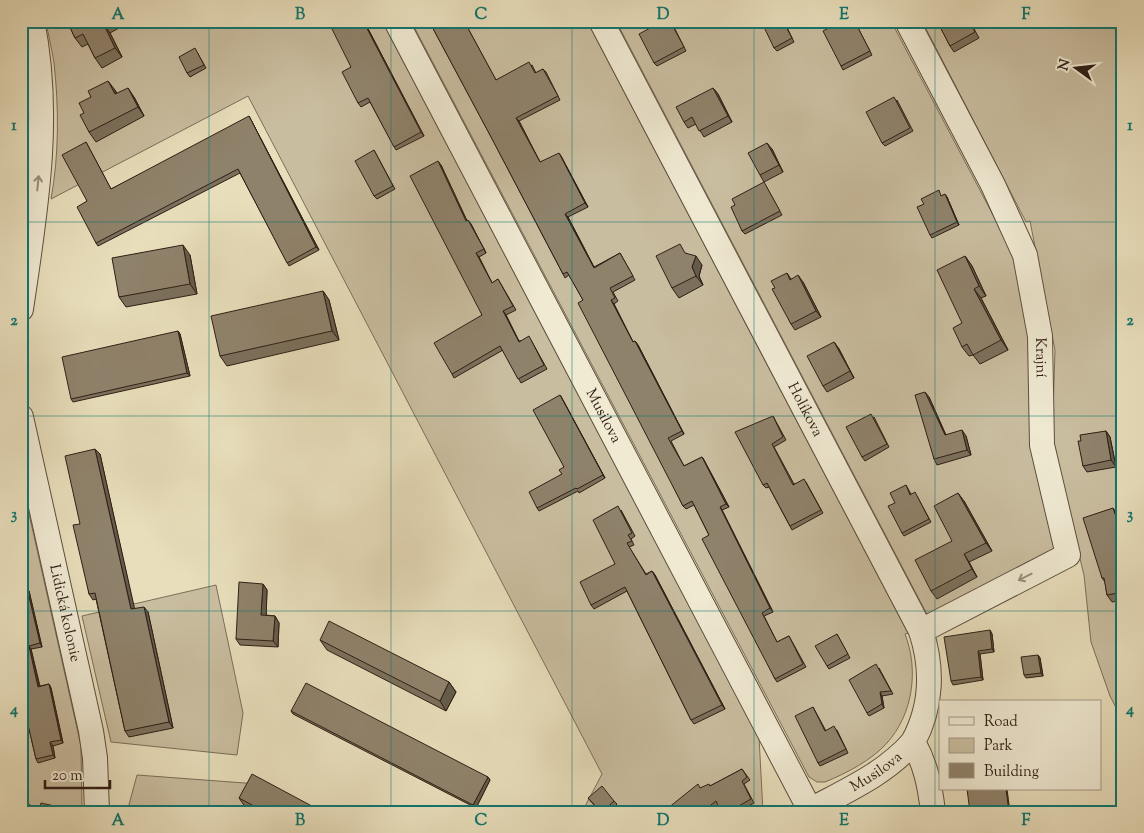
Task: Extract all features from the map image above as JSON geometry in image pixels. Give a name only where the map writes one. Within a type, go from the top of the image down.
[{"type":"street","points":[[21,309],[40,163],[42,98],[32,21]]},
{"type":"street","name":"Musilova","points":[[396,21],[808,811],[879,773],[897,759],[913,742]]},
{"type":"street","name":"Holíkova","points":[[601,21],[921,631],[928,652],[930,674],[928,702],[920,728],[913,742]]},
{"type":"street","name":"Krajní","points":[[907,21],[993,185],[1025,255],[1040,336],[1042,445],[1068,555],[921,631]]},
{"type":"street","name":"Lidická kolonie","points":[[21,417],[91,731],[95,758],[97,812]]},
{"type":"street","points":[[913,742],[923,760],[930,781],[933,812]]},
{"type":"green space","points":[[46,21],[382,21],[759,737],[763,812],[582,812],[602,774],[248,96],[51,199],[57,149],[57,97],[54,63]]},
{"type":"green space","points":[[411,21],[587,21],[908,633],[905,634],[912,662],[912,677],[908,705],[903,719],[887,743],[859,766],[825,782],[817,782],[809,777]]},
{"type":"green space","points":[[616,21],[891,21],[1014,255],[1034,362],[1059,550],[930,620]]},
{"type":"green space","points":[[922,21],[1118,21],[1123,66],[1123,721],[1110,696],[1091,642],[1084,575],[1052,445],[1055,350],[1030,221],[1026,222]]},
{"type":"green space","points":[[21,47],[24,67],[26,128],[21,208]]},
{"type":"green space","points":[[21,478],[81,746],[82,812],[21,812]]},
{"type":"green space","points":[[216,585],[243,713],[237,755],[111,742],[82,616]]},
{"type":"green space","points":[[137,775],[258,784],[246,808],[253,812],[127,812]]},
{"type":"building","points":[[67,21],[107,21],[103,23],[115,48],[95,58],[83,34],[75,38]]},
{"type":"building","points":[[328,21],[363,21],[421,132],[394,147],[368,98],[358,103],[342,72],[351,67]]},
{"type":"building","points":[[429,21],[464,21],[496,80],[529,62],[535,73],[543,69],[558,96],[516,118],[540,162],[559,153],[585,203],[565,214],[594,268],[620,253],[633,276],[610,288],[615,298],[611,300],[633,342],[635,341],[682,431],[668,438],[684,466],[702,457],[726,504],[720,507],[770,608],[762,613],[777,642],[789,636],[803,664],[775,679],[702,539],[709,535],[692,501],[683,506],[578,303],[583,300],[567,272],[563,274]]},
{"type":"building","points":[[663,21],[670,21],[684,47],[654,63],[639,34]]},
{"type":"building","points":[[770,21],[783,21],[792,38],[774,48],[763,25]]},
{"type":"building","points":[[937,21],[969,21],[975,32],[950,46]]},
{"type":"building","points":[[840,22],[843,28],[855,22],[870,51],[841,66],[823,31]]},
{"type":"building","points":[[195,48],[204,65],[187,73],[179,57]]},
{"type":"building","points":[[108,81],[115,94],[128,88],[138,107],[89,132],[80,115],[84,113],[79,103],[91,97],[88,91]]},
{"type":"building","points":[[713,88],[728,116],[699,131],[692,117],[684,122],[676,107]]},
{"type":"building","points":[[894,97],[910,128],[882,143],[866,112]]},
{"type":"building","points":[[249,116],[316,247],[287,263],[238,169],[96,243],[77,207],[87,201],[62,155],[86,142],[111,189]]},
{"type":"building","points":[[767,143],[779,165],[760,175],[748,153]]},
{"type":"building","points":[[374,150],[393,186],[374,196],[355,161]]},
{"type":"building","points":[[438,161],[466,221],[468,220],[484,249],[476,253],[492,283],[498,279],[513,306],[503,311],[519,342],[529,336],[544,365],[518,379],[500,346],[452,374],[434,343],[482,315],[410,176]]},
{"type":"building","points":[[764,182],[780,211],[742,231],[731,207],[735,205],[732,199]]},
{"type":"building","points":[[939,190],[941,196],[945,194],[957,222],[930,235],[917,207],[924,204],[921,199]]},
{"type":"building","points":[[680,244],[685,253],[696,256],[692,267],[696,276],[672,288],[656,256]]},
{"type":"building","points":[[183,245],[190,284],[119,297],[112,258]]},
{"type":"building","points":[[965,256],[979,286],[974,289],[1001,340],[973,355],[967,344],[962,347],[953,328],[962,323],[937,270]]},
{"type":"building","points":[[787,273],[790,280],[798,275],[816,311],[791,324],[772,289],[775,288],[771,281]]},
{"type":"building","points":[[323,291],[332,331],[220,356],[211,316]]},
{"type":"building","points":[[178,331],[187,373],[71,399],[62,357]]},
{"type":"building","points":[[834,342],[850,371],[823,386],[807,356]]},
{"type":"building","points":[[925,392],[945,435],[962,430],[967,450],[934,459],[915,395]]},
{"type":"building","points":[[560,395],[603,475],[537,508],[529,492],[562,474],[559,470],[564,467],[533,410]]},
{"type":"building","points":[[871,414],[887,444],[862,457],[846,427]]},
{"type":"building","points":[[773,416],[783,437],[772,444],[793,485],[804,479],[821,510],[790,526],[767,483],[763,485],[735,432]]},
{"type":"building","points":[[1106,431],[1111,460],[1083,466],[1078,441],[1081,441],[1080,435]]},
{"type":"building","points":[[95,449],[131,609],[144,607],[169,722],[125,731],[95,593],[89,594],[73,525],[80,524],[65,456]]},
{"type":"building","points":[[906,485],[910,495],[915,492],[929,519],[902,533],[888,506],[895,503],[890,493]]},
{"type":"building","points":[[958,493],[986,543],[964,554],[972,569],[931,591],[915,560],[952,541],[934,506]]},
{"type":"building","points":[[618,506],[632,533],[628,535],[632,541],[627,543],[646,575],[652,571],[722,705],[691,720],[625,587],[591,605],[580,582],[615,564],[593,520]]},
{"type":"building","points":[[1113,508],[1123,537],[1123,592],[1107,595],[1104,578],[1102,578],[1083,518]]},
{"type":"building","points":[[239,582],[263,584],[261,615],[275,616],[273,641],[236,639]]},
{"type":"building","points":[[27,588],[40,643],[29,646],[38,687],[49,684],[61,740],[50,742],[53,755],[36,759],[21,700],[21,589]]},
{"type":"building","points":[[329,621],[449,682],[440,701],[320,640]]},
{"type":"building","points":[[990,630],[992,649],[978,651],[981,677],[951,681],[944,637]]},
{"type":"building","points":[[837,634],[848,654],[827,666],[815,646]]},
{"type":"building","points":[[1038,655],[1041,673],[1024,675],[1021,657]]},
{"type":"building","points":[[876,664],[891,691],[880,692],[882,704],[867,713],[849,680]]},
{"type":"building","points":[[306,683],[488,777],[473,805],[291,711]]},
{"type":"building","points":[[813,707],[825,731],[834,726],[846,749],[818,763],[795,716]]},
{"type":"building","points":[[742,769],[747,777],[742,781],[751,799],[728,812],[721,812],[716,801],[702,812],[663,812],[698,784],[700,788],[709,784],[710,786]]},
{"type":"building","points":[[252,774],[323,812],[265,812],[239,798]]},
{"type":"building","points":[[602,786],[614,801],[601,812],[588,798]]},
{"type":"building","points":[[967,790],[1006,790],[1009,812],[970,812]]},
{"type":"building","points":[[21,801],[39,809],[41,803],[59,807],[58,812],[21,812]]}]
